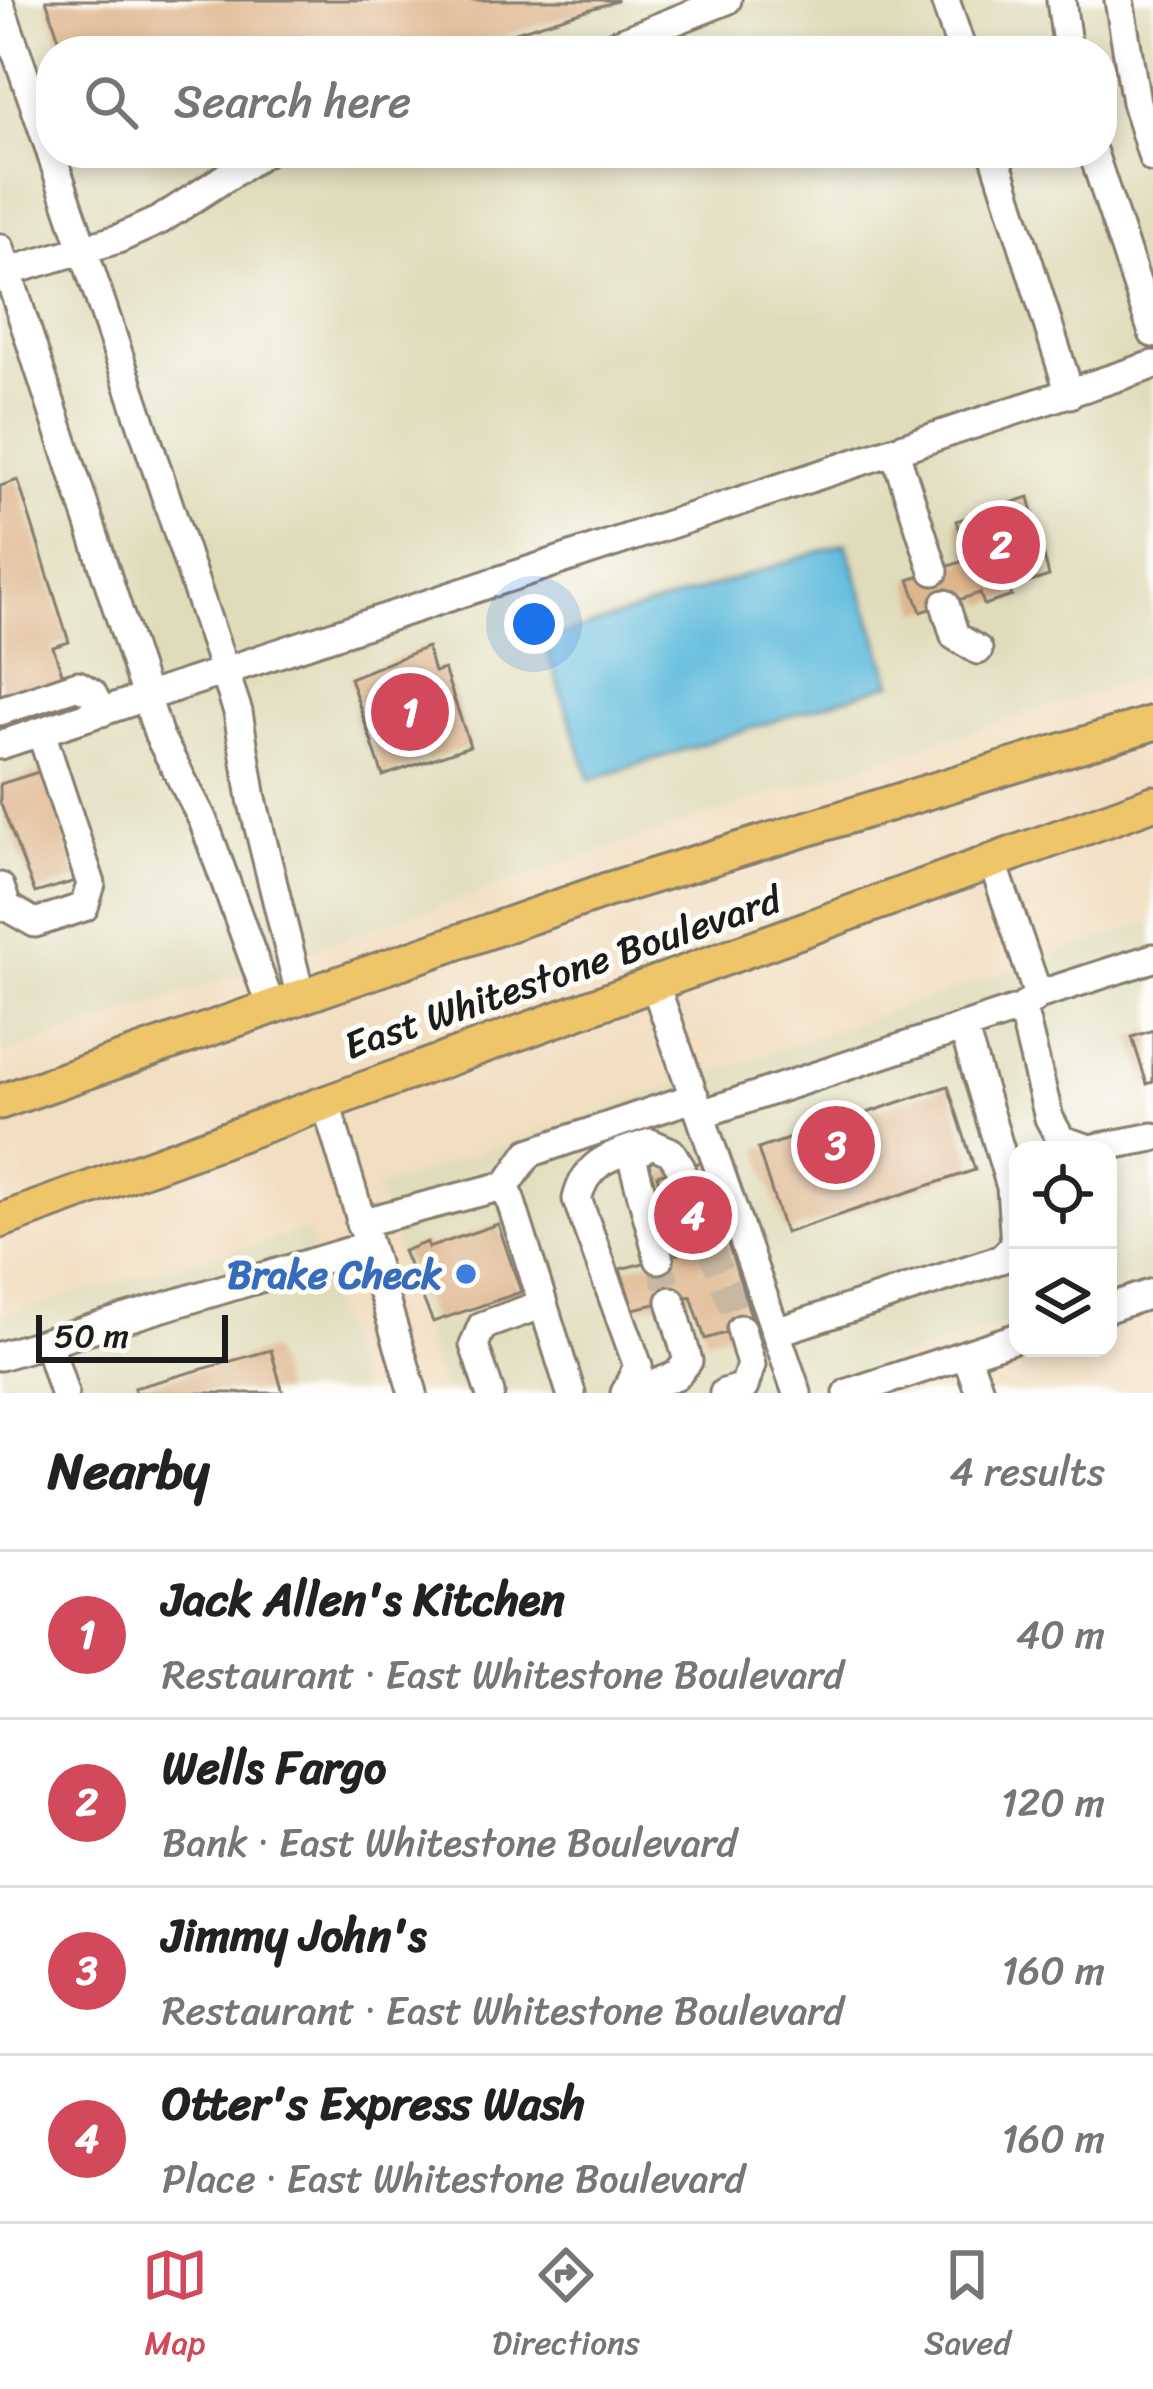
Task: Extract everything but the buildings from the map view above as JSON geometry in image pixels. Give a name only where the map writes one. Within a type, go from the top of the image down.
[{"type":"main road","name":"East Whitestone Boulevard","points":[[0,1102],[607,890],[1153,723]]},
{"type":"main road","name":"East Whitestone Boulevard","points":[[0,1221],[1153,803]]},
{"type":"street","points":[[637,36],[727,0]]},
{"type":"street","points":[[945,0],[957,36]]},
{"type":"street","points":[[1061,0],[1066,36]]},
{"type":"street","points":[[1119,0],[1136,102],[1153,158]]},
{"type":"street","points":[[0,5],[36,109]]},
{"type":"street","points":[[56,168],[243,731],[285,999]]},
{"type":"street","points":[[240,168],[160,220],[85,250],[2,264],[169,761],[202,820],[242,915],[285,999]]},
{"type":"street","points":[[999,168],[1070,394]]},
{"type":"street","points":[[1098,168],[1153,333]]},
{"type":"street","points":[[0,746],[1153,365]]},
{"type":"street","points":[[895,452],[934,571]]},
{"type":"street","points":[[945,604],[955,636],[977,650]]},
{"type":"street","points":[[0,711],[78,685],[92,693],[102,712]]},
{"type":"street","points":[[0,886],[7,907],[35,923],[84,907],[91,884],[41,732]]},
{"type":"street","points":[[994,863],[1030,1001],[1049,1118],[1061,1140],[1090,1149],[1153,1137]]},
{"type":"street","points":[[0,1356],[507,1185],[529,1153],[963,1027],[1153,958]]},
{"type":"street","points":[[655,985],[797,1393]]},
{"type":"street","points":[[776,1332],[1001,1259],[1015,1245],[1011,1187],[963,1027]]},
{"type":"street","points":[[325,1100],[413,1393]]},
{"type":"street","points":[[629,1393],[638,1366],[577,1199],[583,1175],[601,1159],[650,1143],[671,1152],[681,1168]]},
{"type":"street","points":[[650,1143],[632,1158],[659,1259]]},
{"type":"street","points":[[507,1185],[571,1393]]},
{"type":"street","points":[[1117,1305],[1153,1293]]},
{"type":"street","points":[[629,1393],[677,1375],[688,1361],[670,1300]]},
{"type":"street","points":[[490,1393],[474,1345],[482,1326],[543,1304]]},
{"type":"street","points":[[724,1393],[743,1387],[751,1365],[741,1329]]},
{"type":"street","points":[[848,1393],[1009,1340]]},
{"type":"street","points":[[48,1342],[64,1393]]},
{"type":"street","points":[[966,1354],[980,1393]]},
{"type":"shaded area","points":[[0,0],[1153,0],[1153,673],[641,837],[0,1056]]},
{"type":"shaded area","points":[[1153,921],[1153,1282],[1117,1292],[1117,1141],[1009,1141],[1009,1324],[785,1393],[443,1393],[377,1188]]},
{"type":"shaded area","points":[[307,1230],[360,1393],[0,1393],[0,1315]]},
{"type":"water","points":[[846,543],[892,683],[590,780],[544,641]]},
{"type":"tunnel","points":[[681,1168],[741,1329]]},
{"type":"tunnel","points":[[659,1259],[671,1301]]},
{"type":"place","name":"Wells Fargo","points":[[1001,545]]},
{"type":"place","name":"Jack Allen's Kitchen","points":[[410,712]]},
{"type":"place","name":"Jimmy John's","points":[[836,1145]]},
{"type":"place","name":"Otter's Express Wash","points":[[693,1215]]},
{"type":"place","name":"Brake Check","points":[[466,1274]]}]
